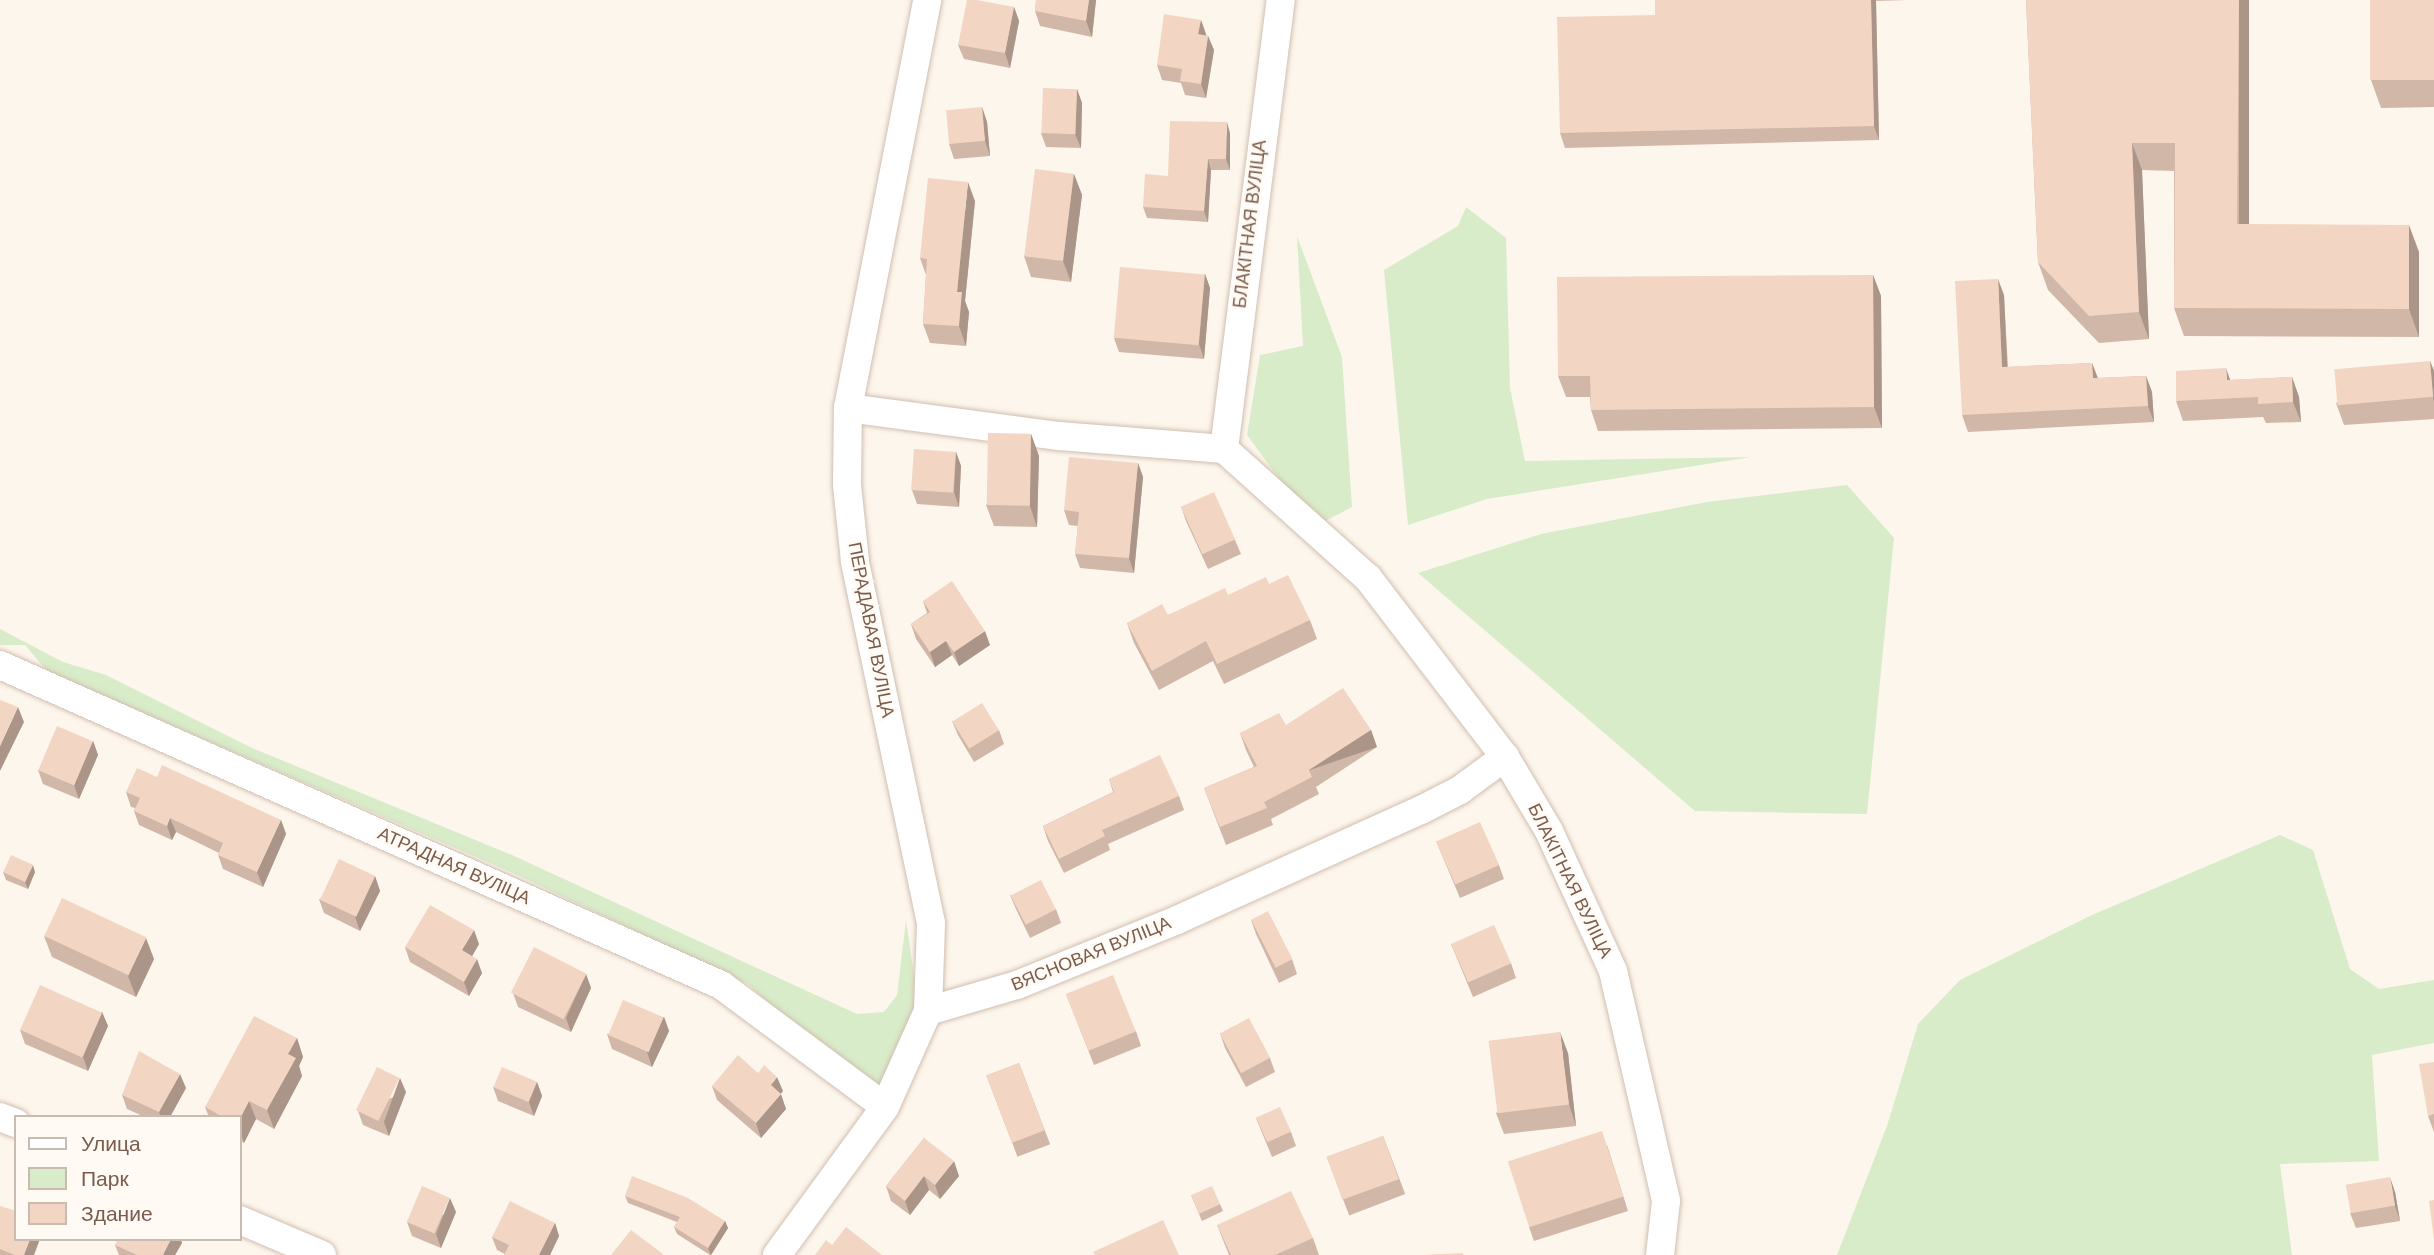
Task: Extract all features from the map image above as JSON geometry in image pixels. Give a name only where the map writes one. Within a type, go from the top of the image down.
[{"type":"street","name":"ПЕРАДАВАЯ ВУЛІЦА","points":[[928,0],[848,408],[846,485],[855,561],[931,923],[928,1011]]},
{"type":"street","name":"БЛАКІТНАЯ ВУЛІЦА","points":[[1281,0],[1224,449],[1367,578],[1506,757],[1549,831],[1613,971],[1666,1201],[1660,1255]]},
{"type":"street","points":[[848,408],[1059,436],[1224,449]]},
{"type":"street","name":"АТРАДНАЯ ВУЛІЦА","points":[[0,665],[721,985],[885,1107]]},
{"type":"street","name":"ВЯСНОВАЯ ВУЛІЦА","points":[[928,1011],[1017,985],[1177,920],[1421,810],[1460,790],[1506,757]]},
{"type":"street","points":[[777,1255],[885,1107],[928,1011]]},
{"type":"street","points":[[242,1221],[322,1255]]},
{"type":"green space","points":[[1466,207],[1506,238],[1510,388],[1525,461],[1751,457],[1487,499],[1408,525],[1384,270],[1458,226]]},
{"type":"green space","points":[[1297,236],[1342,357],[1352,507],[1314,527],[1247,435],[1260,355],[1303,346]]},
{"type":"green space","points":[[1847,485],[1894,538],[1867,814],[1695,811],[1418,573],[1541,534],[1707,502]]},
{"type":"green space","points":[[0,629],[63,662],[106,675],[252,748],[512,855],[857,1014],[884,1012],[897,995],[906,920],[918,1003],[880,1085],[858,1083],[748,984],[515,874],[47,671],[25,645],[0,645]]},
{"type":"green space","points":[[2280,835],[2313,850],[2350,969],[2379,989],[2434,980],[2434,1043],[2372,1055],[2379,1161],[2280,1164],[2292,1255],[1837,1255],[1887,1126],[1918,1024],[1960,980],[2092,915]]},
{"type":"building","points":[[967,0],[1014,7],[1005,53],[958,45]]},
{"type":"building","points":[[1036,0],[1089,0],[1086,21],[1035,11]]},
{"type":"building","points":[[1655,0],[1871,0],[1874,126],[1560,133],[1557,17],[1655,15]]},
{"type":"building","points":[[2026,0],[2239,0],[2237,224],[2409,225],[2409,309],[2174,308],[2175,143],[2132,143],[2139,312],[2089,316],[2038,262]]},
{"type":"building","points":[[2370,0],[2434,0],[2434,80],[2370,80]]},
{"type":"building","points":[[1164,14],[1201,20],[1198,34],[1208,36],[1201,84],[1180,81],[1182,69],[1157,65]]},
{"type":"building","points":[[1043,88],[1077,89],[1075,134],[1041,133]]},
{"type":"building","points":[[982,107],[985,141],[949,144],[946,110]]},
{"type":"building","points":[[1170,121],[1227,122],[1226,159],[1208,159],[1204,211],[1143,207],[1145,174],[1168,176]]},
{"type":"building","points":[[1035,169],[1074,174],[1063,261],[1024,256]]},
{"type":"building","points":[[928,178],[968,182],[957,292],[962,292],[959,326],[923,324],[927,259],[920,258]]},
{"type":"building","points":[[1120,267],[1205,274],[1198,345],[1114,338]]},
{"type":"building","points":[[1873,275],[1874,407],[1591,410],[1590,376],[1558,376],[1557,277]]},
{"type":"building","points":[[1998,279],[2002,367],[2092,363],[2093,378],[2146,376],[2148,406],[1962,415],[1955,281]]},
{"type":"building","points":[[2430,361],[2433,397],[2338,405],[2334,369]]},
{"type":"building","points":[[2226,368],[2227,380],[2292,377],[2293,402],[2258,404],[2258,397],[2176,401],[2176,371]]},
{"type":"building","points":[[988,433],[1031,434],[1030,506],[987,505]]},
{"type":"building","points":[[914,449],[956,452],[953,493],[911,490]]},
{"type":"building","points":[[1069,457],[1138,463],[1129,558],[1075,554],[1079,512],[1064,510]]},
{"type":"building","points":[[1214,492],[1235,540],[1202,554],[1181,507]]},
{"type":"building","points":[[1288,575],[1310,620],[1217,664],[1206,641],[1152,671],[1127,623],[1162,604],[1168,615],[1225,588],[1228,595],[1266,577],[1269,584]]},
{"type":"building","points":[[952,581],[985,631],[954,652],[946,641],[930,652],[911,624],[930,612],[923,601]]},
{"type":"building","points":[[1343,688],[1371,730],[1309,770],[1312,777],[1264,802],[1267,808],[1220,827],[1204,788],[1257,766],[1240,733],[1279,713],[1286,725]]},
{"type":"building","points":[[0,700],[18,707],[0,746]]},
{"type":"building","points":[[982,703],[999,730],[969,749],[952,722]]},
{"type":"building","points":[[57,726],[93,741],[74,785],[38,770]]},
{"type":"building","points":[[1160,755],[1179,796],[1102,830],[1105,836],[1059,859],[1043,826],[1114,792],[1109,779]]},
{"type":"building","points":[[162,765],[281,820],[257,872],[218,855],[223,843],[170,818],[167,826],[134,811],[140,798],[126,792],[137,768],[157,777]]},
{"type":"building","points":[[1480,822],[1499,865],[1455,884],[1436,842]]},
{"type":"building","points":[[11,855],[33,865],[25,882],[3,872]]},
{"type":"building","points":[[339,859],[375,876],[356,917],[320,900]]},
{"type":"building","points":[[1041,880],[1056,909],[1026,925],[1011,895]]},
{"type":"building","points":[[62,898],[146,937],[129,975],[44,936]]},
{"type":"building","points":[[430,905],[474,930],[462,950],[477,959],[464,982],[405,947]]},
{"type":"building","points":[[1268,911],[1293,959],[1276,968],[1251,920]]},
{"type":"building","points":[[1494,925],[1511,963],[1468,982],[1451,944]]},
{"type":"building","points":[[534,947],[587,974],[563,1019],[511,992]]},
{"type":"building","points":[[1113,975],[1136,1032],[1089,1051],[1066,994]]},
{"type":"building","points":[[40,985],[102,1013],[82,1057],[20,1030]]},
{"type":"building","points":[[623,1000],[664,1017],[649,1052],[608,1035]]},
{"type":"building","points":[[254,1016],[297,1038],[288,1054],[296,1058],[267,1110],[249,1101],[242,1115],[219,1115],[205,1107]]},
{"type":"building","points":[[1249,1018],[1270,1058],[1241,1073],[1220,1033]]},
{"type":"building","points":[[1560,1032],[1569,1104],[1497,1113],[1489,1041]]},
{"type":"building","points":[[139,1051],[180,1074],[159,1112],[122,1095]]},
{"type":"building","points":[[738,1055],[758,1073],[764,1065],[777,1077],[771,1085],[781,1094],[756,1123],[712,1086]]},
{"type":"building","points":[[2434,1062],[2434,1114],[2428,1116],[2419,1064]]},
{"type":"building","points":[[1019,1063],[1045,1130],[1012,1143],[986,1076]]},
{"type":"building","points":[[377,1067],[399,1078],[378,1121],[356,1110]]},
{"type":"building","points":[[502,1067],[537,1082],[528,1102],[493,1087]]},
{"type":"building","points":[[1280,1107],[1291,1132],[1267,1142],[1256,1118]]},
{"type":"building","points":[[1602,1131],[1623,1197],[1529,1227],[1508,1162]]},
{"type":"building","points":[[1383,1136],[1399,1179],[1342,1200],[1327,1157]]},
{"type":"building","points":[[924,1138],[954,1161],[935,1185],[924,1176],[905,1201],[886,1186]]},
{"type":"building","points":[[632,1176],[688,1198],[725,1221],[708,1248],[674,1227],[680,1217],[625,1196]]},
{"type":"building","points":[[2390,1177],[2395,1206],[2351,1213],[2346,1185]]},
{"type":"building","points":[[422,1186],[450,1198],[434,1234],[407,1222]]},
{"type":"building","points":[[1212,1186],[1220,1204],[1199,1214],[1191,1195]]},
{"type":"building","points":[[1291,1191],[1313,1238],[1275,1255],[1231,1255],[1217,1225]]},
{"type":"building","points":[[2434,1200],[2434,1240],[2429,1201]]},
{"type":"building","points":[[510,1201],[555,1223],[539,1255],[504,1255],[509,1245],[492,1237]]},
{"type":"building","points":[[0,1206],[14,1210],[14,1241],[29,1241],[24,1255],[15,1255],[0,1249]]},
{"type":"building","points":[[1163,1220],[1179,1255],[1095,1255],[1093,1252]]},
{"type":"building","points":[[846,1227],[882,1255],[815,1255],[826,1240],[832,1245]]},
{"type":"building","points":[[631,1230],[663,1254],[663,1255],[611,1255]]},
{"type":"building","points":[[117,1241],[170,1241],[163,1255],[137,1255],[115,1245]]},
{"type":"building","points":[[1463,1253],[1463,1255],[1422,1255]]}]
